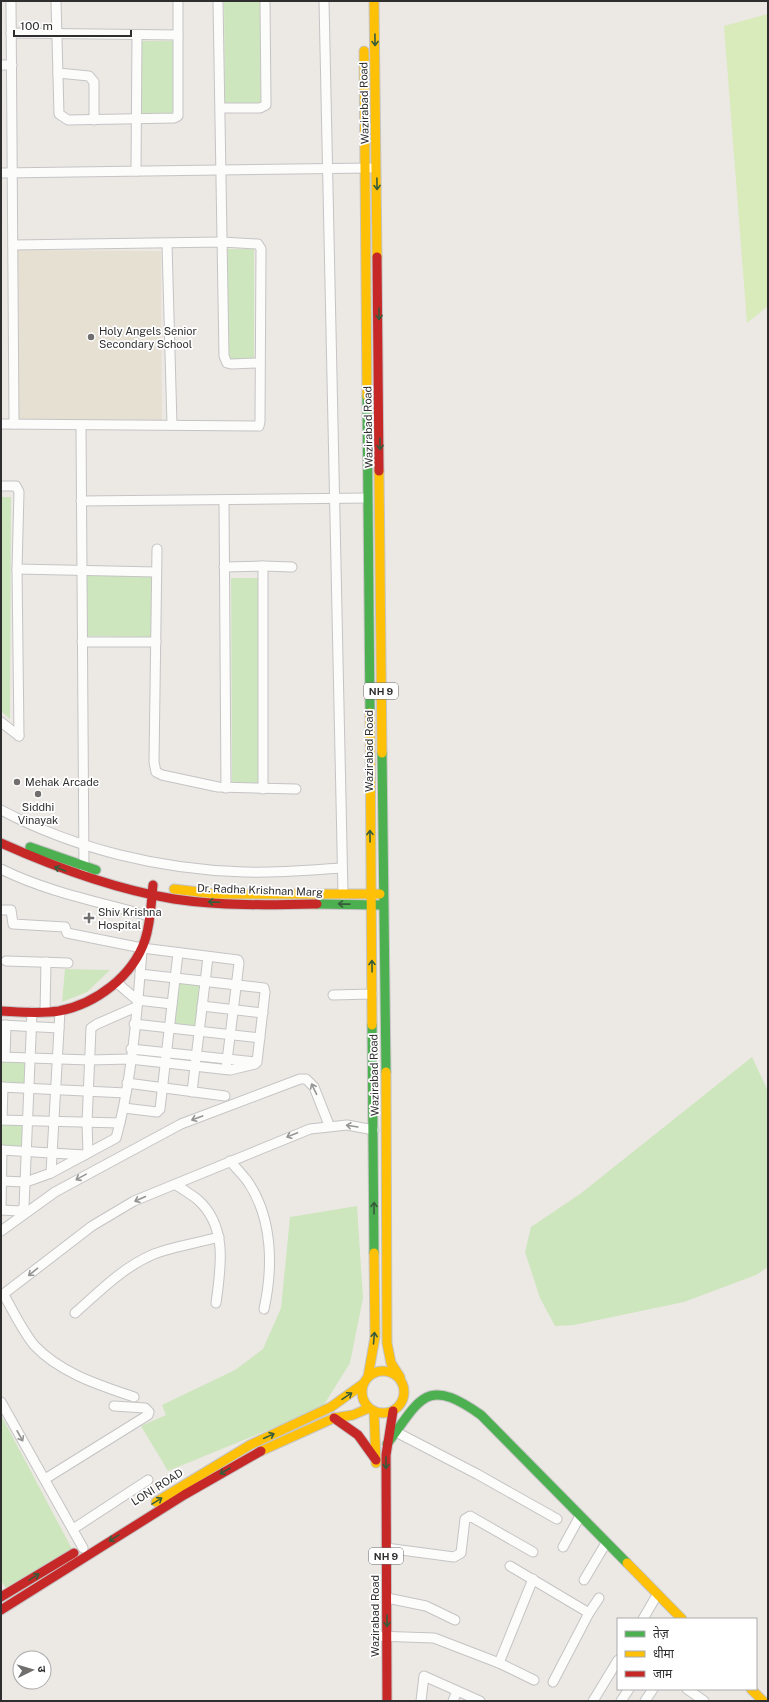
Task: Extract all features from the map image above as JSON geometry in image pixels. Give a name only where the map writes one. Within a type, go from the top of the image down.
[{"type":"main road","name":"Wazirabad Road","points":[[374,1],[377,167],[387,1343],[391,1364],[400,1377]]},
{"type":"main road","name":"Wazirabad Road","points":[[364,39],[366,498],[374,1130],[375,1337],[365,1381]]},
{"type":"main road","points":[[1,834],[84,872],[106,873]]},
{"type":"main road","name":"Dr. Radha Krishnan Marg","points":[[1,843],[44,863],[158,888],[213,902],[383,905]]},
{"type":"main road","points":[[142,882],[158,888],[216,894],[383,895]]},
{"type":"main road","points":[[1,1011],[45,1012],[60,1011],[72,1008],[94,999],[116,982],[131,965],[142,948],[149,916],[158,888]]},
{"type":"main road","points":[[372,1410],[387,1413],[400,1406],[405,1394],[405,1388],[400,1377],[392,1372],[384,1370],[375,1372],[365,1381],[363,1399],[372,1410],[376,1476]]},
{"type":"main road","name":"LONI ROAD","points":[[1,1610],[250,1445],[331,1407],[365,1381]]},
{"type":"main road","points":[[387,1444],[422,1399],[438,1393],[454,1397],[481,1415],[677,1617]]},
{"type":"main road","name":"LONI ROAD","points":[[1,1597],[193,1484],[334,1418],[372,1410]]},
{"type":"main road","name":"Wazirabad Road","points":[[387,1701],[387,1444],[393,1411]]},
{"type":"main road","points":[[334,1418],[360,1436],[368,1445],[376,1460]]},
{"type":"main road","points":[[752,1694],[763,1701]]},
{"type":"street","points":[[11,1],[14,424]]},
{"type":"street","points":[[56,1],[59,114],[68,120],[174,118],[178,116],[178,1]]},
{"type":"street","points":[[218,1],[224,356],[227,362],[231,364],[259,363]]},
{"type":"street","points":[[221,108],[260,108],[266,105],[265,1]]},
{"type":"street","points":[[324,1],[343,894]]},
{"type":"street","points":[[11,33],[57,32],[178,35]]},
{"type":"street","points":[[136,171],[137,35]]},
{"type":"street","points":[[1,65],[12,65]]},
{"type":"street","points":[[58,73],[89,76],[93,79],[94,120]]},
{"type":"street","points":[[1,173],[327,169],[377,167]]},
{"type":"street","points":[[1,424],[259,426],[261,246],[255,243],[222,242],[168,244],[13,245]]},
{"type":"street","points":[[168,244],[172,425]]},
{"type":"street","points":[[81,425],[84,872]]},
{"type":"street","points":[[1,486],[16,486],[19,492],[17,569],[19,736],[1,722]]},
{"type":"street","points":[[81,501],[366,498]]},
{"type":"street","points":[[224,500],[226,788]]},
{"type":"street","points":[[157,549],[154,762],[156,772],[162,775],[226,788],[296,789]]},
{"type":"street","points":[[263,566],[263,789]]},
{"type":"street","points":[[224,567],[292,567]]},
{"type":"street","points":[[17,569],[156,572]]},
{"type":"street","points":[[82,642],[156,642]]},
{"type":"street","points":[[1,810],[39,828],[84,844],[149,861],[195,868],[246,872],[342,868]]},
{"type":"street","points":[[1,869],[34,883],[149,916]]},
{"type":"street","points":[[1,910],[11,910],[13,924],[65,927],[66,933],[142,948],[238,960],[239,963],[226,1069]]},
{"type":"street","points":[[1,1181],[26,1182],[51,1173],[116,1138],[124,1108],[137,1004],[142,948]]},
{"type":"street","points":[[124,1108],[156,1112],[160,1109],[178,953]]},
{"type":"street","points":[[192,1092],[208,957]]},
{"type":"street","points":[[6,960],[68,963]]},
{"type":"street","points":[[45,1012],[46,962]]},
{"type":"street","points":[[140,974],[205,981],[265,990],[257,1062]]},
{"type":"street","points":[[116,982],[137,1004]]},
{"type":"street","points":[[333,995],[372,994]]},
{"type":"street","points":[[87,1154],[88,1091],[92,1028],[137,1004],[172,1004]]},
{"type":"street","points":[[202,1006],[263,1013]]},
{"type":"street","points":[[51,1173],[60,1011]]},
{"type":"street","points":[[32,1012],[26,1151],[26,1182],[23,1209],[20,1211],[1,1210],[2,1150],[26,1151],[53,1152],[87,1154]]},
{"type":"street","points":[[134,1024],[260,1038]]},
{"type":"street","points":[[59,1028],[4,1025],[3,1057],[90,1060],[130,1059],[236,1070],[257,1062]]},
{"type":"street","points":[[131,1049],[257,1062]]},
{"type":"street","points":[[1,1231],[55,1192],[181,1124],[300,1079],[306,1079],[314,1087],[329,1125]]},
{"type":"street","points":[[120,1123],[2,1120],[2,1087],[88,1091],[126,1088],[162,1088],[225,1096]]},
{"type":"street","points":[[134,1397],[76,1375],[45,1355],[30,1339],[2,1296],[92,1226],[134,1201],[176,1185],[296,1133],[329,1125],[347,1125],[374,1130]]},
{"type":"street","points":[[230,1161],[248,1182],[263,1214],[270,1260],[264,1309]]},
{"type":"street","points":[[176,1185],[196,1198],[207,1210],[219,1237],[221,1264],[216,1303]]},
{"type":"street","points":[[75,1313],[136,1262],[155,1253],[219,1237]]},
{"type":"street","points":[[1,1402],[83,1548]]},
{"type":"street","points":[[44,1479],[148,1415],[145,1408],[114,1406]]},
{"type":"street","points":[[396,1432],[477,1474],[557,1519]]},
{"type":"street","points":[[72,1529],[148,1480]]},
{"type":"street","points":[[386,1548],[454,1557],[459,1556],[461,1553],[465,1519],[470,1516],[533,1552]]},
{"type":"street","points":[[563,1547],[580,1516]]},
{"type":"street","points":[[584,1580],[606,1543]]},
{"type":"street","points":[[510,1566],[589,1612]]},
{"type":"street","points":[[499,1663],[534,1579]]},
{"type":"street","points":[[644,1618],[657,1595]]},
{"type":"street","points":[[386,1598],[426,1606],[455,1620]]},
{"type":"street","points":[[553,1682],[589,1612],[599,1598]]},
{"type":"street","points":[[376,1635],[434,1638],[499,1663],[534,1680]]},
{"type":"street","points":[[593,1701],[617,1662]]},
{"type":"street","points":[[421,1701],[424,1676],[480,1701]]},
{"type":"street","points":[[621,1701],[628,1690]]},
{"type":"street","points":[[647,1700],[652,1690]]},
{"type":"street","points":[[688,1690],[704,1701]]},
{"type":"street","points":[[453,1701],[457,1691]]},
{"type":"shaded area","points":[[16,250],[161,251],[162,422],[18,423]]},
{"type":"green space","points":[[224,1],[260,1],[261,107],[225,107]]},
{"type":"green space","points":[[768,14],[768,306],[747,323],[724,26]]},
{"type":"green space","points":[[140,41],[175,41],[175,118],[140,118]]},
{"type":"green space","points":[[227,249],[254,249],[254,362],[228,362]]},
{"type":"green space","points":[[1,497],[11,497],[10,719],[1,711]]},
{"type":"green space","points":[[87,575],[152,576],[151,637],[86,636]]},
{"type":"green space","points":[[231,578],[258,578],[259,783],[232,783]]},
{"type":"green space","points":[[65,969],[110,970],[87,992],[62,1002]]},
{"type":"green space","points":[[179,980],[203,983],[198,1029],[174,1026]]},
{"type":"green space","points":[[752,1057],[768,1091],[768,1267],[756,1275],[684,1302],[574,1325],[555,1326],[540,1298],[525,1252],[531,1227],[580,1194]]},
{"type":"green space","points":[[1,1059],[28,1060],[27,1085],[1,1084]]},
{"type":"green space","points":[[1,1122],[25,1123],[24,1148],[1,1147]]},
{"type":"green space","points":[[357,1206],[363,1298],[350,1363],[322,1408],[168,1471],[141,1426],[166,1415],[162,1405],[235,1370],[263,1349],[281,1308],[290,1217]]},
{"type":"green space","points":[[1,1415],[72,1549],[8,1592],[1,1580]]},
{"type":"traffic: fast","points":[[367,396],[370,713]]},
{"type":"traffic: fast","points":[[382,753],[386,1072]]},
{"type":"traffic: fast","points":[[30,847],[96,870]]},
{"type":"traffic: fast","points":[[317,904],[380,905]]},
{"type":"traffic: fast","points":[[372,1025],[374,1253]]},
{"type":"traffic: fast","points":[[387,1444],[417,1404],[426,1398],[436,1395],[448,1397],[463,1403],[481,1415],[627,1563]]},
{"type":"traffic: slow","points":[[374,1],[377,257]]},
{"type":"traffic: slow","points":[[364,51],[367,396]]},
{"type":"traffic: slow","points":[[379,471],[382,753]]},
{"type":"traffic: slow","points":[[370,713],[372,1025]]},
{"type":"traffic: slow","points":[[174,889],[216,894],[380,894]]},
{"type":"traffic: slow","points":[[386,1072],[387,1343],[391,1363],[400,1377]]},
{"type":"traffic: slow","points":[[368,1377],[375,1337],[374,1253]]},
{"type":"traffic: slow","points":[[379,1371],[387,1371],[395,1374],[401,1380],[404,1392],[401,1404],[395,1410],[387,1413],[379,1413],[371,1410],[365,1404],[362,1396],[362,1388],[365,1380],[371,1374],[379,1371]]},
{"type":"traffic: slow","points":[[156,1502],[250,1445],[331,1407],[363,1384]]},
{"type":"traffic: slow","points":[[261,1451],[334,1418],[353,1415],[369,1408]]},
{"type":"traffic: slow","points":[[374,1411],[376,1463]]},
{"type":"traffic: slow","points":[[627,1563],[681,1618]]},
{"type":"traffic: slow","points":[[752,1690],[763,1701]]},
{"type":"traffic: jam","points":[[377,257],[379,471]]},
{"type":"traffic: jam","points":[[1,843],[86,877],[152,895],[174,899],[228,904],[317,904]]},
{"type":"traffic: jam","points":[[1,1011],[37,1013],[59,1011],[86,1002],[111,986],[132,965],[145,940],[150,919],[153,885]]},
{"type":"traffic: jam","points":[[387,1701],[386,1455],[393,1411]]},
{"type":"traffic: jam","points":[[334,1418],[358,1435],[376,1460]]},
{"type":"traffic: jam","points":[[1,1610],[184,1495],[261,1451]]},
{"type":"traffic: jam","points":[[1,1597],[74,1553]]},
{"type":"place","name":"Holy Angels Senior Secondary School","points":[[91,337]]},
{"type":"place","name":"Mehak Arcade","points":[[17,782]]},
{"type":"place","name":"Siddhi Vinayak","points":[[38,794]]},
{"type":"place","name":"Shiv Krishna Hospital","points":[[89,918]]}]
